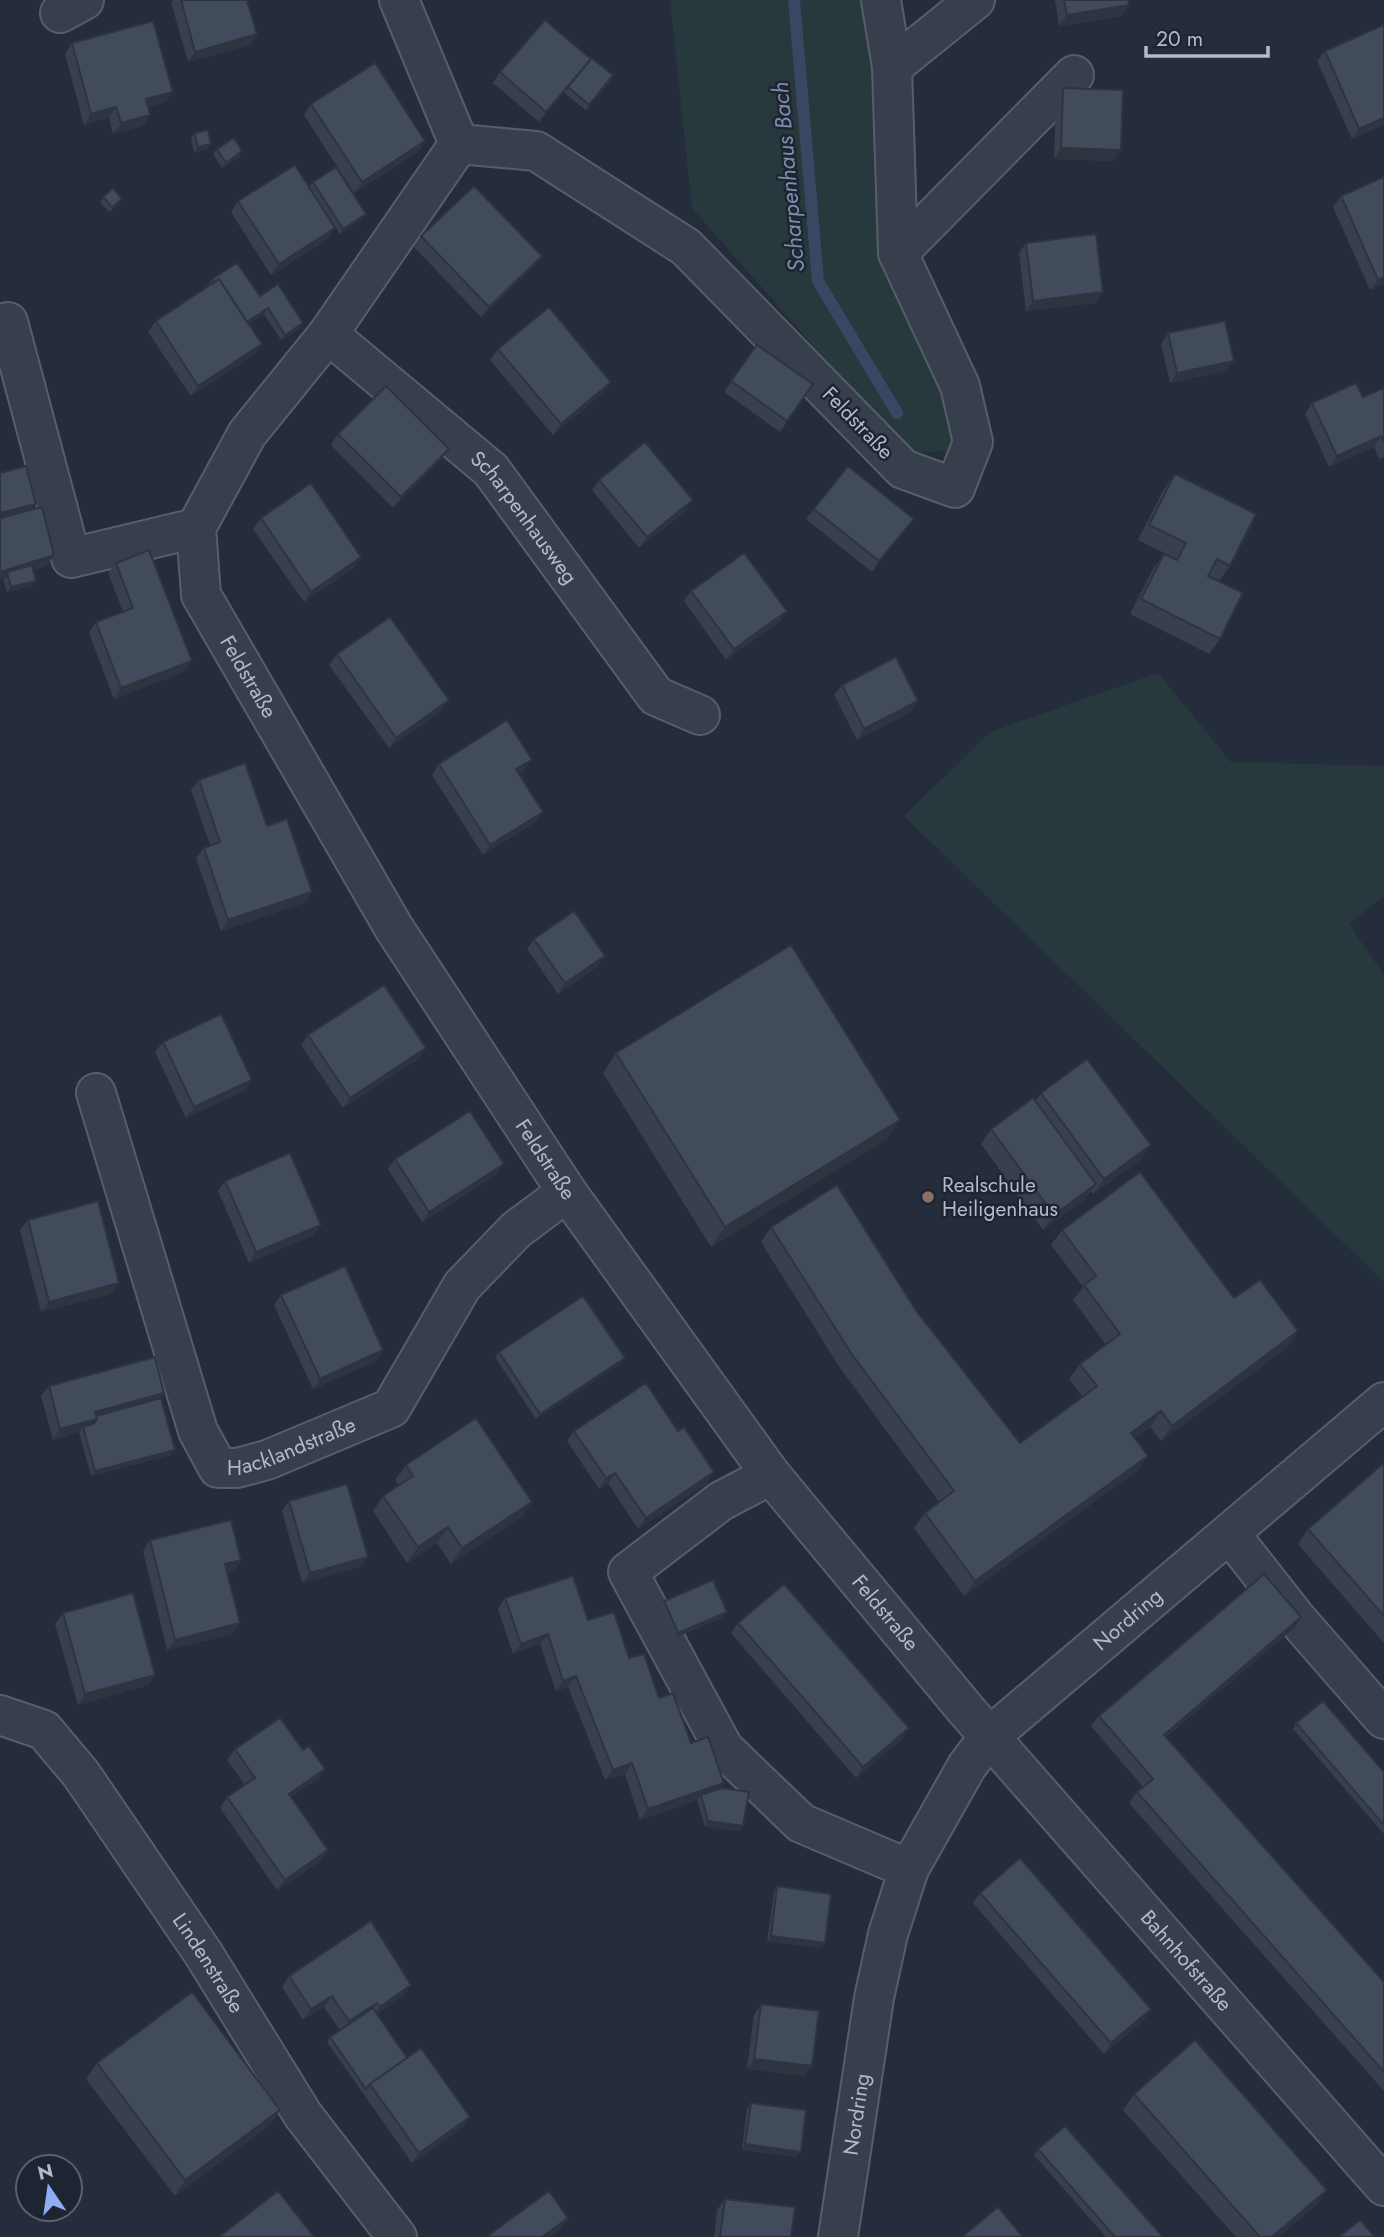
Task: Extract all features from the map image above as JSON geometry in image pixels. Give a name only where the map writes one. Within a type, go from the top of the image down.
[{"type":"street","points":[[8,322],[71,558],[196,528],[247,434],[328,334],[459,144],[399,0]]},
{"type":"street","name":"Feldstraße","points":[[459,144],[537,152],[686,247],[903,469],[955,488],[973,442],[960,386],[898,253],[892,66],[881,0]]},
{"type":"street","points":[[892,66],[975,0]]},
{"type":"street","points":[[898,253],[1074,75]]},
{"type":"street","name":"Scharpenhausweg","points":[[328,334],[491,470],[656,696],[700,715]]},
{"type":"street","name":"Feldstraße","points":[[196,528],[201,594],[387,918],[567,1192],[771,1475],[989,1737]]},
{"type":"street","name":"Hacklandstraße","points":[[96,1093],[198,1431],[218,1468],[237,1468],[267,1460],[391,1408],[462,1286],[516,1230],[567,1192]]},
{"type":"street","name":"Nordring","points":[[847,2228],[874,1998],[888,1934],[909,1869],[967,1766],[989,1737],[1384,1402]]},
{"type":"street","points":[[771,1475],[721,1501],[628,1572],[724,1749],[801,1823],[909,1869]]},
{"type":"street","points":[[1230,1534],[1295,1617],[1384,1719]]},
{"type":"street","name":"Lindenstraße","points":[[0,1715],[44,1730],[81,1774],[203,1953],[303,2115],[397,2237]]},
{"type":"street","name":"Bahnhofstraße","points":[[989,1737],[1384,2186]]},
{"type":"shaded area","points":[[670,0],[881,0],[898,253],[965,450],[908,453],[692,208]]},
{"type":"shaded area","points":[[1158,673],[1231,762],[1384,766],[1384,896],[1349,924],[1384,975],[1384,1282],[904,816],[990,732]]},
{"type":"building","points":[[181,0],[247,0],[257,34],[195,52]]},
{"type":"building","points":[[1064,0],[1128,0],[1129,5],[1067,15]]},
{"type":"building","points":[[545,20],[591,59],[546,112],[500,72]]},
{"type":"building","points":[[153,21],[173,92],[146,99],[150,115],[121,123],[116,107],[91,114],[72,43]]},
{"type":"building","points":[[1383,25],[1384,118],[1359,129],[1325,51]]},
{"type":"building","points":[[592,58],[613,75],[589,105],[568,87]]},
{"type":"building","points":[[375,63],[425,141],[362,182],[311,104]]},
{"type":"building","points":[[1063,88],[1123,90],[1121,150],[1061,148]]},
{"type":"building","points":[[208,130],[211,144],[198,147],[194,133]]},
{"type":"building","points":[[234,138],[242,151],[226,163],[217,149]]},
{"type":"building","points":[[295,165],[335,228],[279,264],[238,201]]},
{"type":"building","points":[[336,167],[366,214],[343,229],[313,182]]},
{"type":"building","points":[[1384,177],[1384,277],[1378,280],[1341,196]]},
{"type":"building","points":[[474,186],[542,256],[489,307],[421,236]]},
{"type":"building","points":[[113,188],[122,199],[112,207],[103,197]]},
{"type":"building","points":[[1096,234],[1103,292],[1033,301],[1026,243]]},
{"type":"building","points":[[237,263],[260,296],[278,284],[303,323],[285,335],[268,308],[247,322],[219,279],[214,283],[212,279]]},
{"type":"building","points":[[219,279],[262,344],[198,386],[156,321]]},
{"type":"building","points":[[549,307],[611,382],[561,424],[498,349]]},
{"type":"building","points":[[1225,321],[1234,361],[1177,373],[1168,333]]},
{"type":"building","points":[[757,345],[813,384],[787,421],[731,381]]},
{"type":"building","points":[[1356,383],[1363,397],[1384,388],[1384,443],[1381,436],[1337,456],[1312,403]]},
{"type":"building","points":[[386,386],[449,449],[401,497],[338,434]]},
{"type":"building","points":[[645,442],[693,500],[647,537],[599,480]]},
{"type":"building","points":[[26,466],[36,504],[0,513],[0,473]]},
{"type":"building","points":[[848,466],[914,519],[879,561],[814,509]]},
{"type":"building","points":[[1175,474],[1256,514],[1230,566],[1217,559],[1208,576],[1243,593],[1220,639],[1141,599],[1164,554],[1177,560],[1186,543],[1149,525]]},
{"type":"building","points":[[311,483],[361,557],[311,592],[261,518]]},
{"type":"building","points":[[42,507],[54,555],[0,572],[0,518]]},
{"type":"building","points":[[149,550],[192,661],[121,688],[96,622],[133,608],[116,563]]},
{"type":"building","points":[[744,553],[787,611],[734,649],[691,591]]},
{"type":"building","points":[[32,565],[36,581],[11,587],[7,572]]},
{"type":"building","points":[[390,617],[449,700],[396,738],[337,654]]},
{"type":"building","points":[[896,657],[918,701],[864,729],[842,685]]},
{"type":"building","points":[[507,720],[532,760],[516,769],[543,812],[490,845],[439,764]]},
{"type":"building","points":[[245,763],[267,826],[287,819],[312,892],[228,920],[204,848],[220,842],[199,780]]},
{"type":"building","points":[[574,911],[605,956],[565,983],[534,939]]},
{"type":"building","points":[[791,945],[900,1120],[725,1227],[616,1053]]},
{"type":"building","points":[[384,985],[426,1048],[350,1098],[308,1035]]},
{"type":"building","points":[[221,1014],[252,1080],[194,1107],[163,1042]]},
{"type":"building","points":[[1087,1059],[1151,1145],[1104,1179],[1041,1093]]},
{"type":"building","points":[[1033,1098],[1096,1184],[1054,1215],[991,1129]]},
{"type":"building","points":[[470,1111],[504,1164],[429,1212],[395,1159]]},
{"type":"building","points":[[290,1153],[321,1225],[256,1252],[225,1181]]},
{"type":"building","points":[[1140,1172],[1234,1298],[1260,1280],[1298,1331],[1172,1426],[1161,1411],[1131,1433],[1148,1456],[975,1581],[925,1513],[954,1491],[851,1353],[771,1227],[837,1185],[917,1312],[1020,1443],[1097,1386],[1080,1364],[1120,1334],[1084,1285],[1096,1276],[1062,1230]]},
{"type":"building","points":[[98,1201],[119,1283],[49,1302],[28,1220]]},
{"type":"building","points":[[345,1266],[383,1350],[320,1379],[281,1295]]},
{"type":"building","points":[[583,1296],[625,1358],[540,1414],[499,1352]]},
{"type":"building","points":[[155,1357],[164,1393],[95,1412],[97,1419],[60,1429],[49,1386]]},
{"type":"building","points":[[646,1383],[678,1431],[684,1427],[714,1472],[646,1518],[615,1473],[606,1478],[574,1431]]},
{"type":"building","points":[[161,1398],[175,1450],[95,1471],[83,1427],[94,1424],[96,1416]]},
{"type":"building","points":[[476,1418],[532,1502],[462,1548],[448,1527],[418,1547],[383,1496],[413,1476],[406,1465]]},
{"type":"building","points":[[1384,1463],[1384,1616],[1308,1529]]},
{"type":"building","points":[[347,1484],[368,1557],[310,1573],[289,1501]]},
{"type":"building","points":[[231,1520],[241,1560],[225,1564],[240,1623],[175,1640],[150,1540]]},
{"type":"building","points":[[1264,1574],[1301,1617],[1164,1735],[1384,1982],[1384,2072],[1137,1792],[1153,1779],[1099,1716]]},
{"type":"building","points":[[573,1576],[588,1620],[614,1612],[629,1658],[644,1654],[659,1698],[673,1693],[691,1743],[708,1737],[724,1783],[648,1809],[632,1763],[613,1770],[576,1676],[563,1681],[548,1634],[521,1644],[505,1598]]},
{"type":"building","points":[[713,1580],[727,1612],[678,1633],[664,1601]]},
{"type":"building","points":[[784,1584],[909,1728],[863,1767],[738,1623]]},
{"type":"building","points":[[133,1593],[155,1675],[85,1694],[63,1613]]},
{"type":"building","points":[[1323,1701],[1384,1772],[1384,1825],[1296,1723]]},
{"type":"building","points":[[280,1718],[303,1750],[309,1746],[325,1769],[289,1794],[328,1850],[285,1880],[227,1797],[255,1778],[235,1749]]},
{"type":"building","points":[[721,1788],[749,1792],[743,1826],[708,1821],[701,1795]]},
{"type":"building","points":[[1020,1858],[1151,2009],[1111,2043],[980,1893]]},
{"type":"building","points":[[777,1886],[831,1894],[825,1943],[771,1936]]},
{"type":"building","points":[[371,1921],[411,1985],[380,2007],[377,2003],[349,2021],[332,1996],[311,2009],[289,1976]]},
{"type":"building","points":[[192,1992],[280,2110],[185,2180],[97,2063]]},
{"type":"building","points":[[761,2004],[819,2011],[812,2066],[754,2059]]},
{"type":"building","points":[[373,2008],[407,2058],[366,2089],[330,2037]]},
{"type":"building","points":[[1195,2040],[1327,2190],[1272,2237],[1260,2237],[1134,2094]]},
{"type":"building","points":[[421,2048],[470,2117],[419,2153],[370,2084]]},
{"type":"building","points":[[751,2103],[806,2110],[801,2152],[745,2144]]},
{"type":"building","points":[[1065,2126],[1163,2237],[1115,2237],[1038,2149]]},
{"type":"building","points":[[278,2191],[314,2237],[220,2237],[220,2236]]},
{"type":"building","points":[[549,2191],[568,2218],[542,2237],[486,2237]]},
{"type":"building","points":[[725,2199],[795,2207],[791,2237],[720,2237]]},
{"type":"building","points":[[998,2207],[1023,2237],[962,2237]]},
{"type":"building","points":[[1360,2220],[1375,2237],[1339,2237]]},
{"type":"waterway","name":"Scharpenhaus Bach","points":[[794,0],[818,281],[897,413]]},
{"type":"place","name":"Realschule Heiligenhaus","points":[[928,1197]]}]
